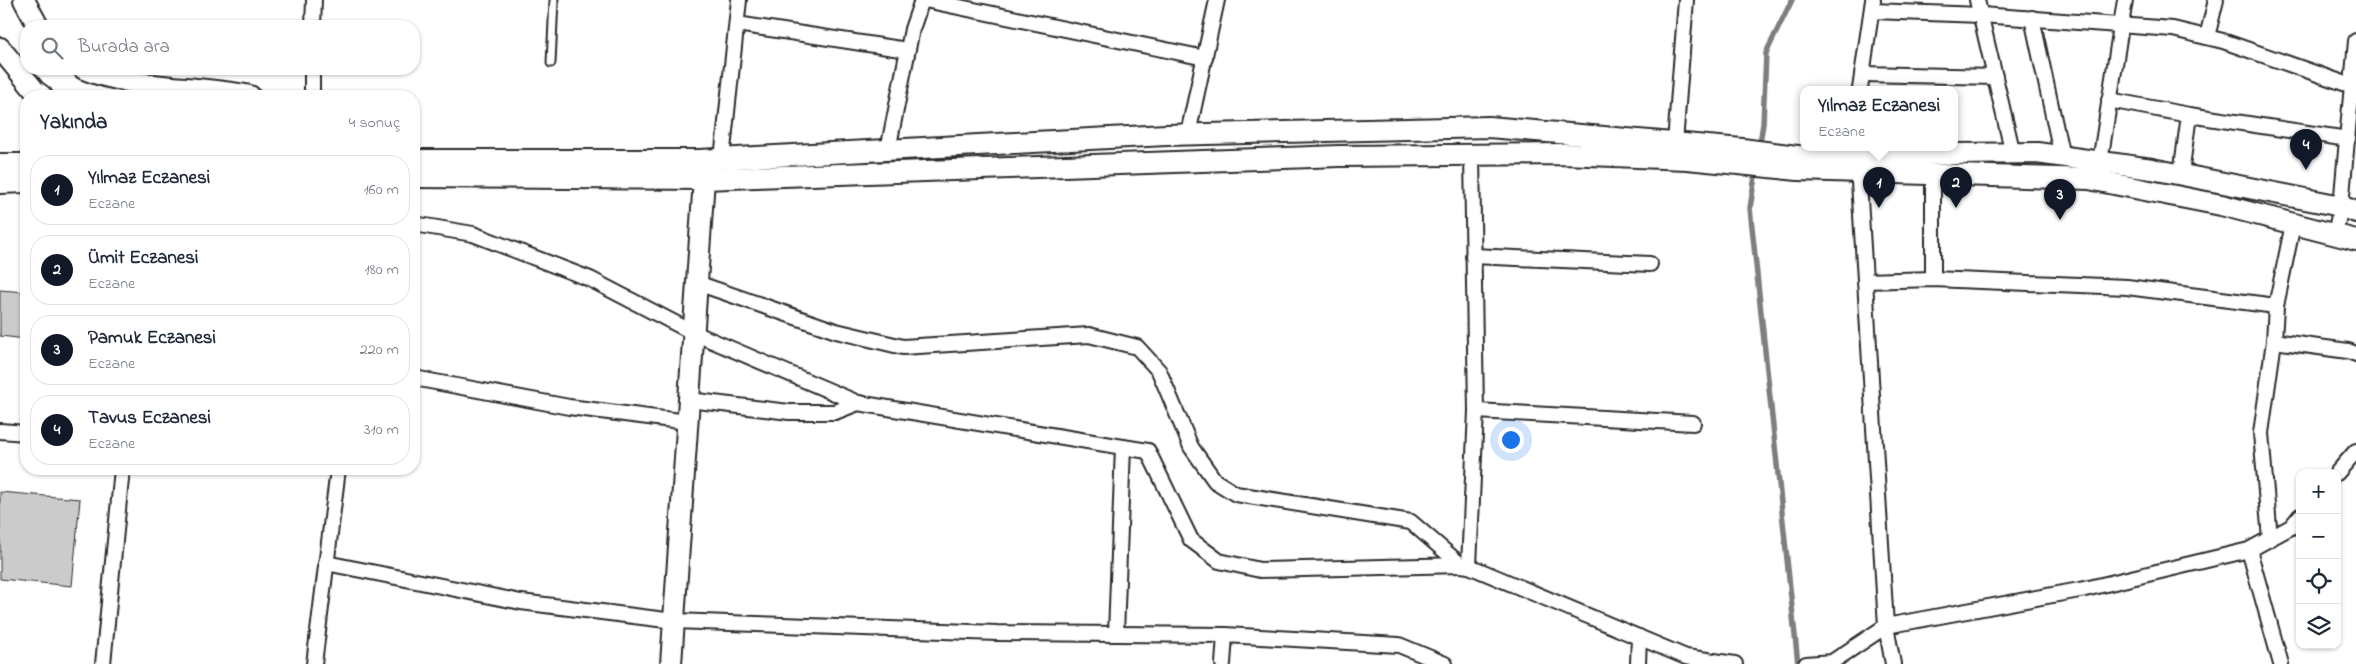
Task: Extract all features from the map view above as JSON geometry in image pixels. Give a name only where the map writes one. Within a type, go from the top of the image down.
[{"type":"main road","points":[[24,0],[35,20]]},
{"type":"main road","points":[[0,48],[20,73]]},
{"type":"main road","points":[[22,75],[34,90]]},
{"type":"main road","points":[[105,75],[133,83],[206,90]]},
{"type":"main road","points":[[420,160],[702,169],[722,159],[1188,134],[1490,127],[1674,151],[1798,163],[1858,158],[2037,153],[2181,174],[2349,209]]},
{"type":"main road","points":[[1188,134],[1190,161]]},
{"type":"main road","points":[[420,177],[702,169],[1674,151]]},
{"type":"main road","points":[[1858,158],[1933,174],[2089,179],[2221,205],[2356,240]]},
{"type":"main road","points":[[0,164],[20,164]]},
{"type":"main road","points":[[671,664],[694,333],[702,169]]},
{"type":"main road","points":[[0,183],[20,182]]},
{"type":"street","points":[[313,20],[314,0]]},
{"type":"street","points":[[722,159],[739,0]]},
{"type":"street","points":[[888,150],[912,29],[924,0],[1205,58]]},
{"type":"street","points":[[1188,134],[1217,0]]},
{"type":"street","points":[[1674,151],[1686,0]]},
{"type":"street","points":[[1978,0],[2013,154]]},
{"type":"street","points":[[2100,162],[2125,0]]},
{"type":"street","points":[[2207,37],[2216,0]]},
{"type":"street","points":[[1860,86],[1872,6],[2173,29],[2223,41],[2352,86]]},
{"type":"street","points":[[2032,18],[2062,157]]},
{"type":"street","points":[[737,24],[907,50]]},
{"type":"street","points":[[2335,234],[2349,209],[2348,139],[2356,41]]},
{"type":"street","points":[[1862,74],[1995,77]]},
{"type":"street","points":[[312,75],[312,90]]},
{"type":"street","points":[[2109,100],[2190,115],[2348,139]]},
{"type":"street","points":[[2181,174],[2190,115]]},
{"type":"street","points":[[1465,566],[1476,411],[1472,155]]},
{"type":"street","points":[[1858,158],[1886,626],[1893,664]]},
{"type":"street","points":[[1932,279],[1933,174]]},
{"type":"street","points":[[2270,538],[2261,433],[2274,341],[2276,306],[2293,224]]},
{"type":"street","points":[[420,225],[473,234],[590,279],[694,333],[858,403],[1148,450],[1191,540],[1219,561],[1260,570],[1465,566]]},
{"type":"street","points":[[1473,256],[1650,264]]},
{"type":"street","points":[[1865,282],[1932,279],[2127,287],[2276,306]]},
{"type":"street","points":[[697,283],[836,331],[903,347],[1088,335],[1137,347],[1159,372],[1191,447],[1214,481],[1236,494],[1411,522],[1465,566],[1686,657],[1734,664]]},
{"type":"street","points":[[2274,341],[2348,351],[2356,354]]},
{"type":"street","points":[[420,379],[569,407],[688,422]]},
{"type":"street","points":[[689,400],[789,412],[835,412],[858,403]]},
{"type":"street","points":[[1476,411],[1693,423]]},
{"type":"street","points":[[0,431],[20,433]]},
{"type":"street","points":[[1116,634],[1123,447]]},
{"type":"street","points":[[2340,469],[2356,451]]},
{"type":"street","points":[[102,664],[121,475]]},
{"type":"street","points":[[314,664],[337,475]]},
{"type":"street","points":[[1807,664],[1832,662],[1886,626],[2085,589],[2249,550],[2291,527],[2296,521]]},
{"type":"street","points":[[2249,550],[2281,664]]},
{"type":"street","points":[[326,563],[520,602],[674,621],[997,633],[1225,635],[1399,645],[1444,664]]},
{"type":"street","points":[[1223,664],[1225,635]]},
{"type":"street","points":[[1638,664],[1639,637]]},
{"type":"lane","points":[[551,63],[554,0]]},
{"type":"building","points":[[0,290],[20,292],[20,338],[0,336]]},
{"type":"building","points":[[0,492],[80,499],[72,586],[0,579]]},
{"type":"waterway","points":[[1759,149],[1763,124],[1766,53],[1792,0]]},
{"type":"waterway","points":[[1756,170],[1750,208],[1798,664]]},
{"type":"place","name":"Tavus Eczanesi","points":[[2306,170]]},
{"type":"place","name":"Yılmaz Eczanesi","points":[[1879,208]]},
{"type":"place","name":"Ümit Eczanesi","points":[[1956,208]]},
{"type":"place","name":"Pamuk Eczanesi","points":[[2060,220]]}]
